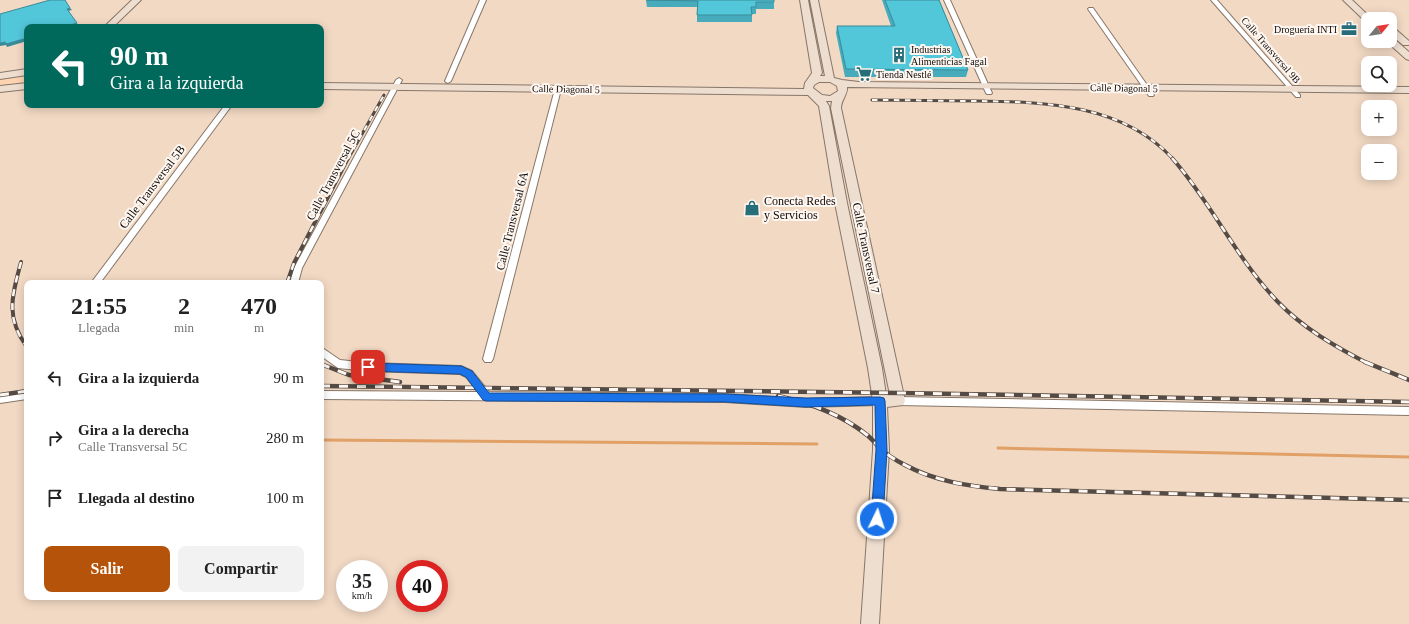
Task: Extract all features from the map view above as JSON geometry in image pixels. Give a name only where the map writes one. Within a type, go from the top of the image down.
[{"type":"main road","points":[[111,24],[137,0]]},
{"type":"main road","points":[[804,0],[817,73],[812,89]]},
{"type":"main road","name":"Calle Transversal 7","points":[[814,0],[820,32],[838,88],[836,108],[847,153],[898,401]]},
{"type":"main road","points":[[1347,0],[1364,12]]},
{"type":"main road","points":[[1358,0],[1367,12]]},
{"type":"main road","points":[[810,32],[820,32]]},
{"type":"main road","points":[[1397,35],[1409,46]]},
{"type":"main road","points":[[1397,47],[1409,58]]},
{"type":"main road","points":[[0,76],[24,72]]},
{"type":"main road","points":[[821,79],[838,88],[826,98],[812,89],[821,79]]},
{"type":"main road","name":"Calle Diagonal 5","points":[[397,84],[448,81],[608,86],[812,89]]},
{"type":"main road","name":"Calle Diagonal 5","points":[[326,83],[558,89],[608,86]]},
{"type":"main road","points":[[0,89],[24,86]]},
{"type":"main road","name":"Calle Diagonal 5","points":[[838,88],[1295,93],[1409,97]]},
{"type":"main road","name":"Calle Transversal 7","points":[[812,89],[824,106],[880,401],[881,450],[870,624]]},
{"type":"main road","name":"Calle Diagonal 5","points":[[1295,93],[1409,90]]},
{"type":"main road","points":[[833,153],[847,153]]},
{"type":"main road","points":[[849,244],[866,244]]},
{"type":"main road","points":[[868,336],[884,335]]},
{"type":"main road","points":[[880,401],[898,401]]},
{"type":"street","points":[[448,81],[483,0]]},
{"type":"street","points":[[947,0],[988,90]]},
{"type":"street","name":"Calle Transversal 9B","points":[[1214,0],[1295,93]]},
{"type":"street","points":[[1091,9],[1149,92]]},
{"type":"street","name":"Calle Transversal 5C","points":[[295,280],[298,268],[397,84]]},
{"type":"street","name":"Calle Transversal 6A","points":[[488,359],[558,89]]},
{"type":"street","name":"Calle Transversal 5B","points":[[97,280],[228,108]]},
{"type":"street","points":[[324,354],[338,364],[368,367],[461,370],[469,374],[486,397]]},
{"type":"street","points":[[0,399],[24,395]]},
{"type":"street","points":[[324,395],[725,398],[806,402],[880,401]]},
{"type":"street","points":[[898,401],[1409,411]]},
{"type":"shaded area","points":[[0,0],[1409,0],[1409,624],[0,624]]},
{"type":"shaded area","points":[[24,73],[24,84],[0,87],[0,77]]},
{"type":"building","points":[[50,0],[65,0],[70,8],[67,9],[77,23],[24,24],[24,39],[6,44],[5,42],[0,43],[0,14]]},
{"type":"building","points":[[646,0],[774,0],[774,2],[756,2],[756,7],[751,7],[752,15],[697,15],[698,1]]},
{"type":"building","name":"Industrias Alimenticias Fagal","points":[[885,0],[939,0],[968,70],[846,69],[837,26],[895,26]]},
{"type":"waterway","points":[[324,440],[817,444]]},
{"type":"waterway","points":[[998,448],[1409,457]]},
{"type":"railway","points":[[348,159],[384,95]]},
{"type":"railway","points":[[872,100],[1030,103],[1056,105],[1082,110],[1107,117],[1131,127],[1153,141],[1172,158]]},
{"type":"railway","points":[[288,280],[294,263],[348,158]]},
{"type":"railway","points":[[1172,158],[1199,193],[1249,267],[1277,301],[1297,320],[1319,336],[1366,362]]},
{"type":"railway","points":[[21,262],[15,285],[12,306],[16,326],[24,342]]},
{"type":"railway","points":[[1366,362],[1409,380]]},
{"type":"railway","points":[[324,365],[349,375],[400,382]]},
{"type":"railway","points":[[324,386],[899,393],[1409,402]]},
{"type":"railway","points":[[0,395],[24,391]]},
{"type":"railway","points":[[778,396],[802,402],[836,415],[867,435],[883,451],[916,471],[951,482],[975,486],[1000,489],[1409,500]]},
{"type":"place","name":"Droguería INTI","points":[[1349,29]]},
{"type":"place","name":"Industrias Alimenticias Fagal","points":[[899,55]]},
{"type":"place","name":"Tienda Nestlé","points":[[864,74]]},
{"type":"place","name":"Conecta Redes y Servicios","points":[[752,208]]},
{"type":"route","points":[[368,367],[461,370],[469,374],[486,397],[725,398],[806,402],[880,401],[881,450],[877,519]]}]
